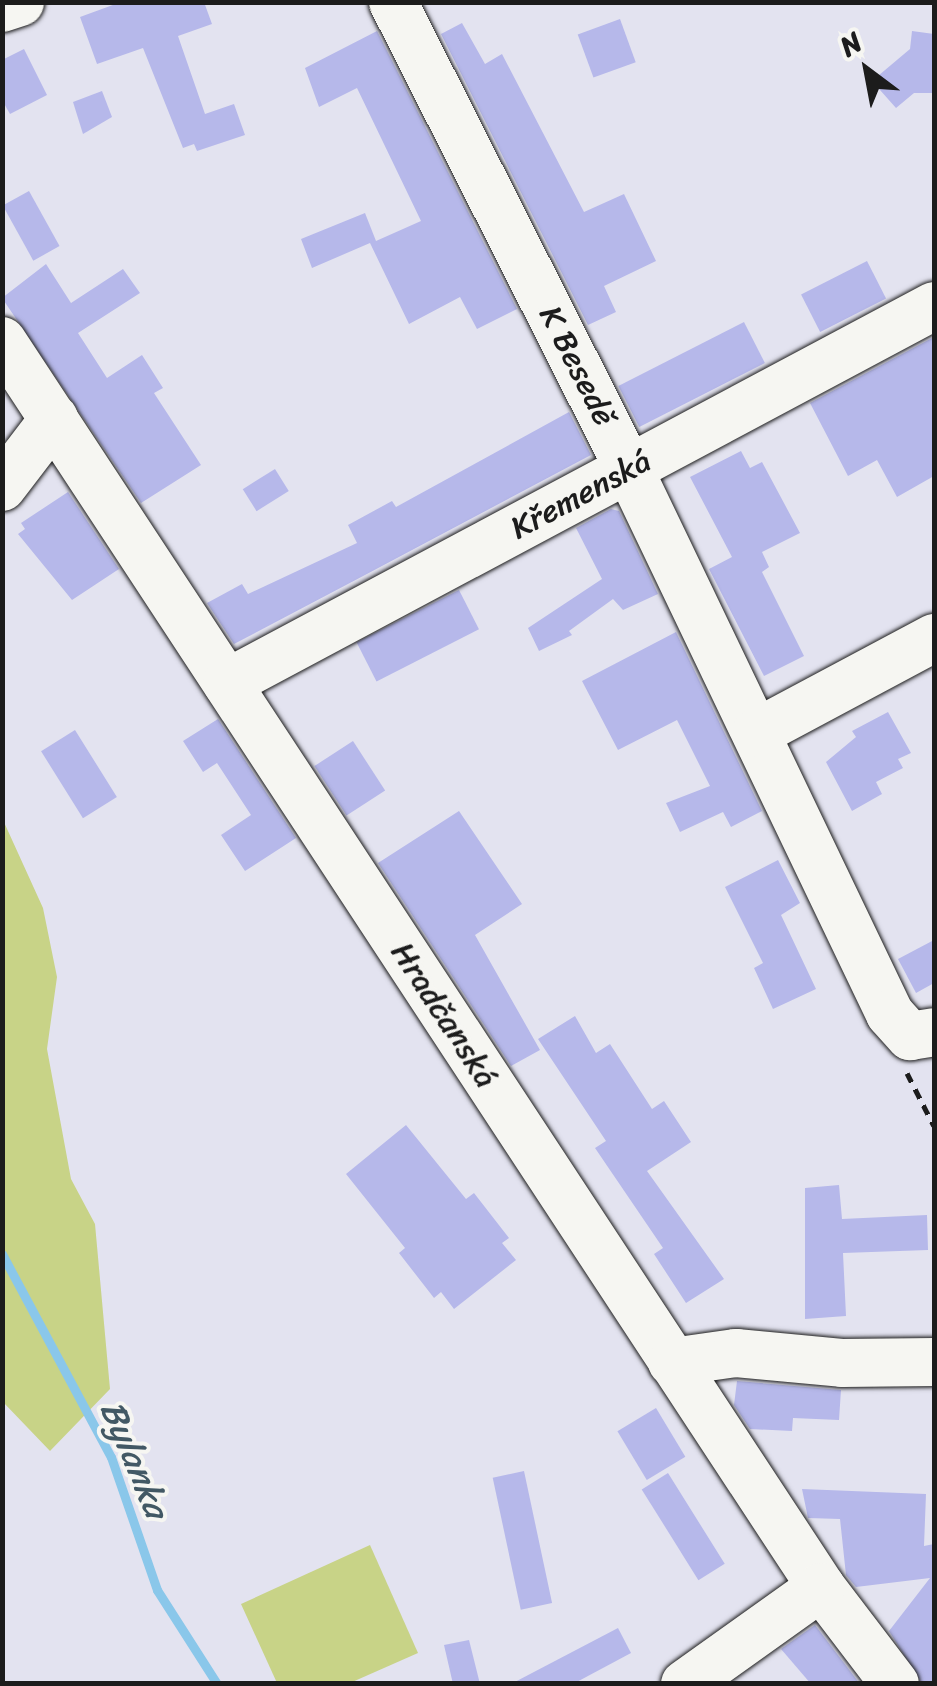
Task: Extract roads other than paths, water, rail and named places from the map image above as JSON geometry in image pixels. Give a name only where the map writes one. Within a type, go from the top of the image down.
[{"type":"street","points":[[2,8],[20,2]]},
{"type":"street","name":"K Besedě","points":[[394,2],[629,469],[890,1014],[922,1034]]},
{"type":"street","name":"Křemenská","points":[[226,683],[934,306]]},
{"type":"street","name":"Hradčanská","points":[[2,341],[820,1587],[895,1684]]},
{"type":"street","points":[[2,488],[54,419]]},
{"type":"street","points":[[756,733],[934,638]]},
{"type":"street","points":[[672,1362],[736,1352],[842,1363],[934,1362]]},
{"type":"street","points":[[685,1684],[820,1587]]},
{"type":"waterway","name":"Bylanka","points":[[2,1254],[111,1457],[157,1590],[217,1684]]}]
